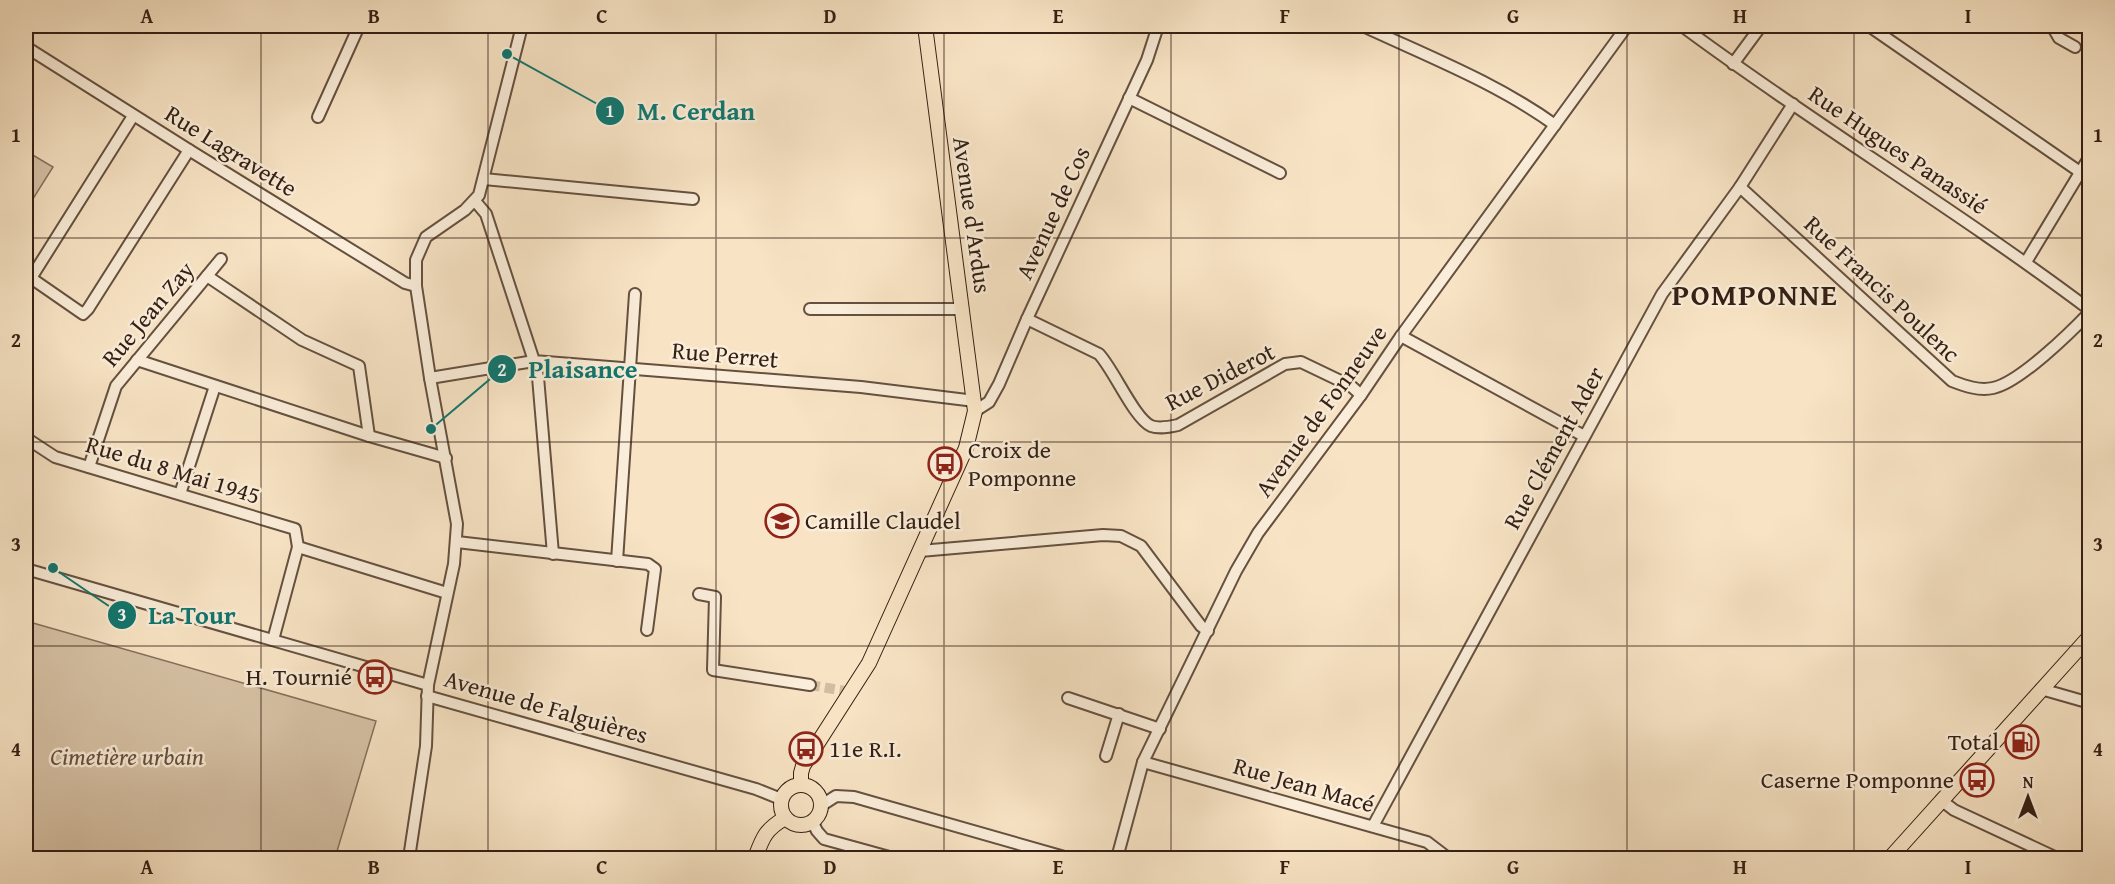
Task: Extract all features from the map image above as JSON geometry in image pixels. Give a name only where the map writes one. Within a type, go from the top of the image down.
[{"type":"main road","name":"Avenue d'Ardus","points":[[925,26],[975,406]]},
{"type":"main road","points":[[801,785],[803,766],[869,663],[966,448],[975,406]]},
{"type":"main road","points":[[1890,858],[2090,636]]},
{"type":"main road","points":[[801,785],[813,789],[821,799],[822,805],[821,812],[813,823],[801,826],[785,819],[781,809],[781,799],[789,789],[801,785]]},
{"type":"main road","points":[[755,858],[764,835],[785,819]]},
{"type":"street","points":[[318,117],[359,26]]},
{"type":"street","name":"Avenue de Falguières","points":[[522,26],[484,179],[475,201],[426,237],[416,260],[416,286],[430,378],[457,524],[454,564],[428,691],[756,789],[781,799]]},
{"type":"street","name":"Avenue de Cos","points":[[975,406],[989,402],[999,384],[1147,60],[1158,26]]},
{"type":"street","points":[[1363,26],[1486,84],[1533,109],[1555,125]]},
{"type":"street","name":"Avenue de Fonneuve","points":[[1117,858],[1143,762],[1236,571],[1258,532],[1361,395],[1401,336],[1627,26]]},
{"type":"street","name":"Rue Hugues Panassié","points":[[1682,26],[2026,262],[2090,311]]},
{"type":"street","points":[[1733,63],[1761,26]]},
{"type":"street","points":[[2052,26],[2059,38],[2075,47]]},
{"type":"street","points":[[1875,27],[2080,172]]},
{"type":"street","name":"Rue Lagravette","points":[[26,47],[133,116],[405,283],[416,286]]},
{"type":"street","points":[[1129,98],[1280,174]]},
{"type":"street","name":"Rue Clément Ader","points":[[1373,826],[1662,294],[1740,187],[1793,104]]},
{"type":"street","points":[[133,116],[31,278],[83,314],[189,150]]},
{"type":"street","points":[[2026,262],[2090,156]]},
{"type":"street","points":[[484,179],[693,199]]},
{"type":"street","name":"Rue Francis Poulenc","points":[[1740,187],[1952,381],[1972,388],[1995,388],[2019,375],[2074,329],[2090,311]]},
{"type":"street","points":[[475,201],[486,214],[538,376],[553,554]]},
{"type":"street","name":"Rue Jean Zay","points":[[89,467],[116,386],[221,259]]},
{"type":"street","points":[[207,276],[302,340],[359,366],[369,436]]},
{"type":"street","points":[[617,561],[635,294]]},
{"type":"street","points":[[810,309],[962,309]]},
{"type":"street","name":"Rue Diderot","points":[[1027,319],[1099,354],[1107,362],[1141,419],[1151,426],[1164,428],[1178,425],[1285,364],[1301,362],[1351,386],[1361,395]]},
{"type":"street","points":[[1401,336],[1584,436]]},
{"type":"street","points":[[137,360],[446,459]]},
{"type":"street","name":"Rue Perret","points":[[430,378],[534,361],[861,387],[975,406]]},
{"type":"street","points":[[180,494],[215,386]]},
{"type":"street","name":"Rue du 8 Mai 1945","points":[[26,438],[55,457],[296,529],[298,547]]},
{"type":"street","points":[[920,551],[1103,535],[1120,536],[1141,546],[1201,626],[1208,631]]},
{"type":"street","points":[[457,542],[648,564],[655,569],[647,630]]},
{"type":"street","points":[[273,640],[298,547],[447,593]]},
{"type":"street","points":[[26,569],[273,640],[428,691],[426,746],[409,858]]},
{"type":"street","points":[[699,594],[715,597],[713,670],[810,685]]},
{"type":"street","points":[[2041,689],[2090,703]]},
{"type":"street","points":[[1068,698],[1160,729]]},
{"type":"street","points":[[1106,756],[1119,714]]},
{"type":"street","name":"Rue Jean Macé","points":[[1143,762],[1426,842],[1448,858]]},
{"type":"street","points":[[822,805],[836,796],[854,797],[1039,855],[1068,858]]},
{"type":"street","points":[[1941,800],[1954,810],[2057,858]]},
{"type":"street","points":[[813,823],[816,831],[824,838],[893,858]]},
{"type":"street","points":[[492,858],[497,858]]},
{"type":"green space","points":[[26,151],[53,167],[26,210]]},
{"type":"green space","name":"Cimetière urbain","points":[[26,621],[376,721],[335,858],[26,858]]},
{"type":"tunnel","points":[[810,685],[851,692]]},
{"type":"place","name":"M. Cerdan","points":[[507,54]]},
{"type":"place","name":"Plaisance","points":[[431,429]]},
{"type":"place","name":"Croix de Pomponne","points":[[945,464]]},
{"type":"place","name":"Camille Claudel","points":[[782,521]]},
{"type":"place","name":"La Tour","points":[[53,568]]},
{"type":"place","name":"H. Tournié","points":[[375,677]]},
{"type":"place","name":"Total","points":[[2022,742]]},
{"type":"place","name":"11e R.I.","points":[[806,749]]},
{"type":"place","name":"Caserne Pomponne","points":[[1977,780]]},
{"type":"district","name":"POMPONNE","points":[[1755,295]]}]
